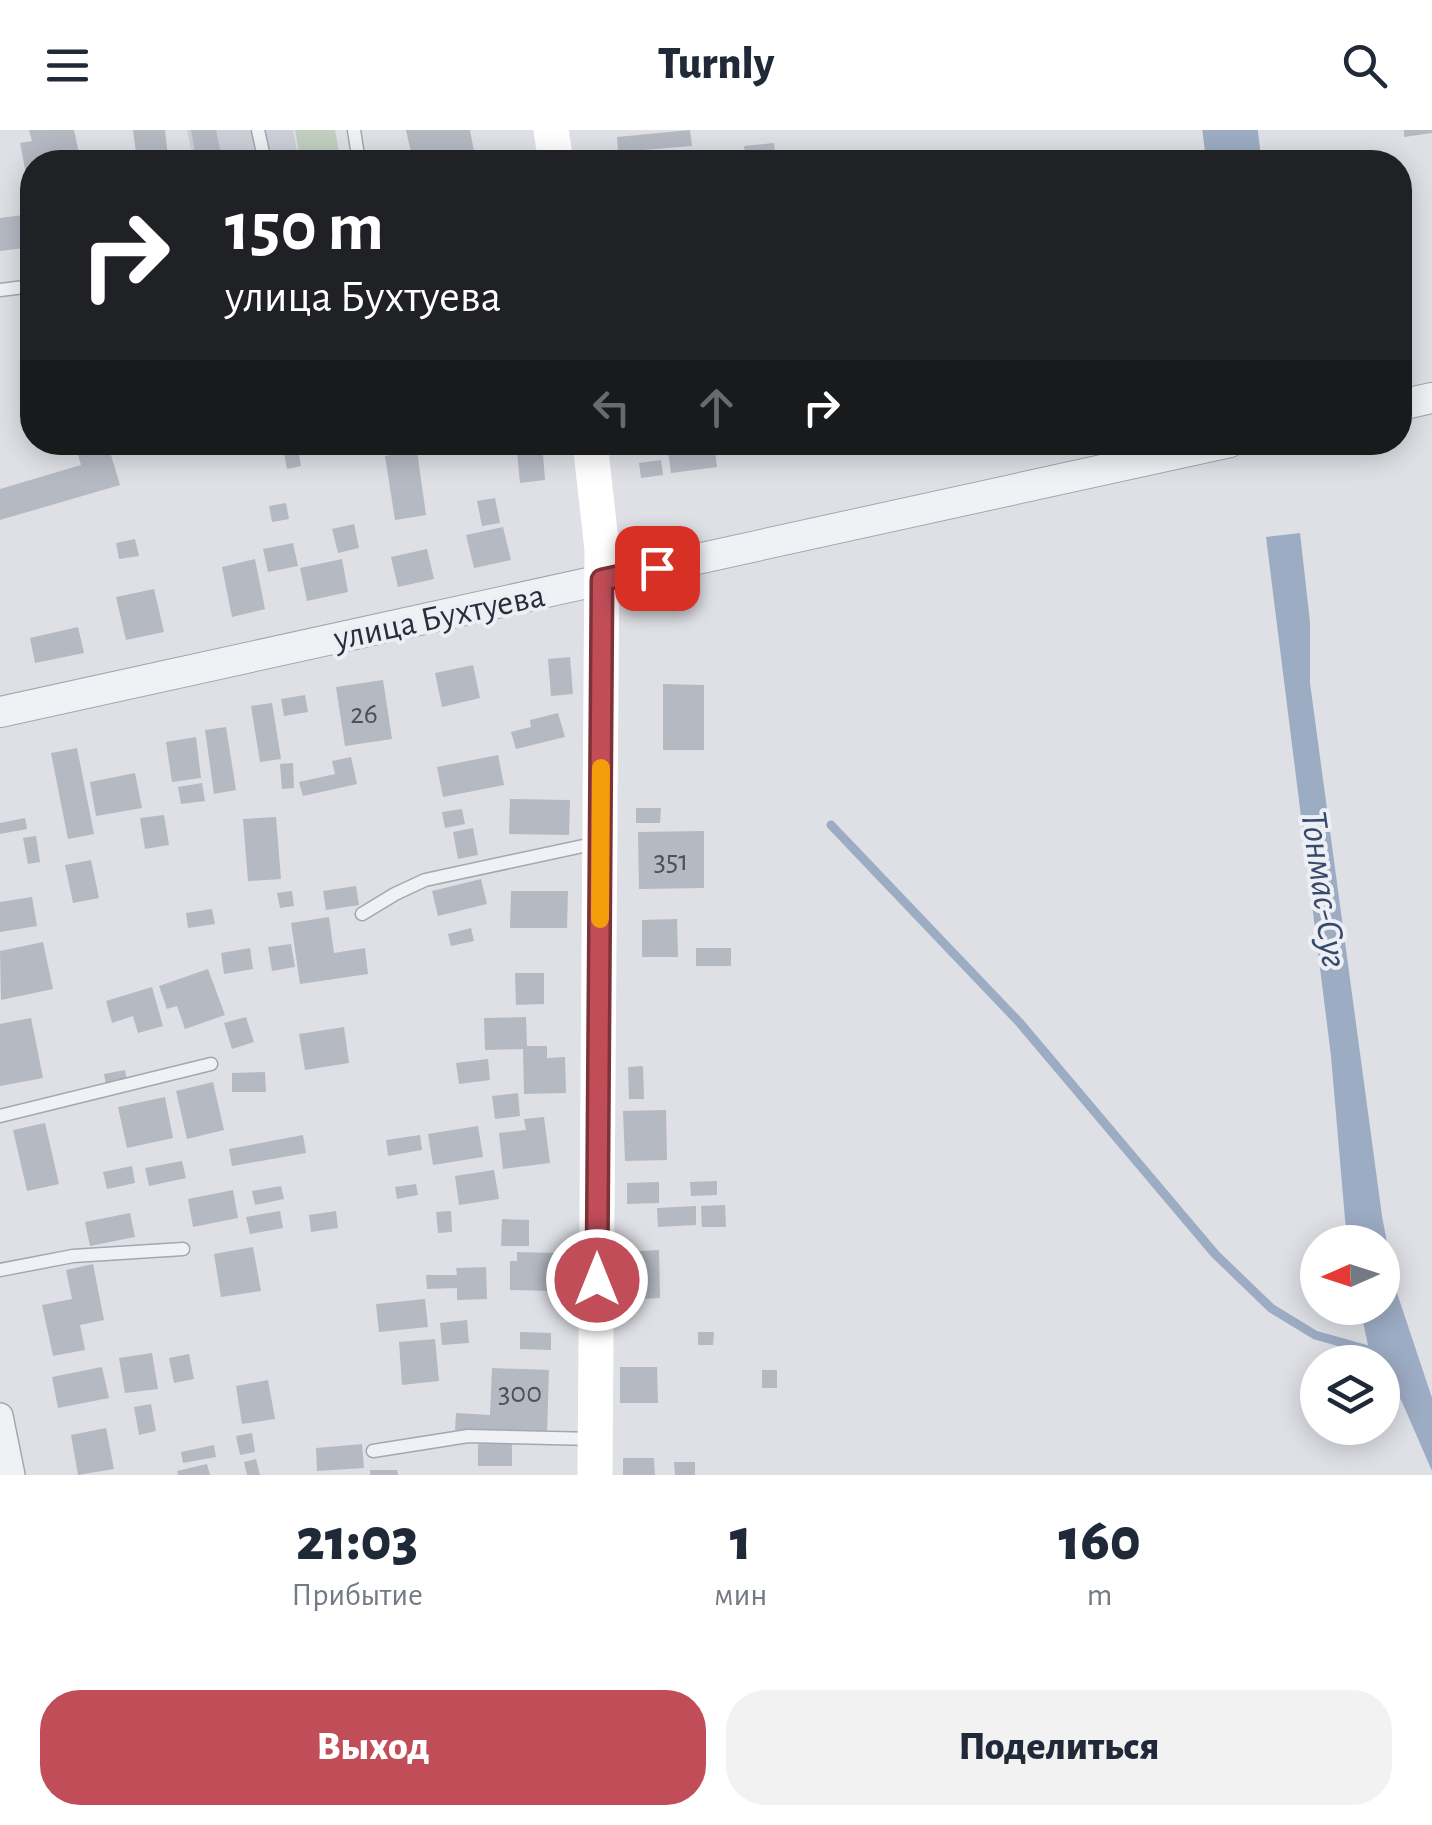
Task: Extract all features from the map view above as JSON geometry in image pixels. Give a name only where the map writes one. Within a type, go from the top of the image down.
[{"type":"main road","points":[[591,455],[602,550],[595,1475]]},
{"type":"street","name":"улица Бухтуева","points":[[0,712],[1171,455]]},
{"type":"street","points":[[0,1416],[12,1475]]},
{"type":"lane","points":[[362,914],[425,880],[600,843]]},
{"type":"lane","points":[[0,1116],[211,1064]]},
{"type":"lane","points":[[0,1270],[73,1256],[183,1248]]},
{"type":"lane","points":[[373,1451],[468,1436],[595,1439]]},
{"type":"shaded area","points":[[187,130],[293,130],[297,150],[191,150]]},
{"type":"green space","points":[[295,130],[335,130],[339,150],[299,150]]},
{"type":"water","name":"Тонмас-Суг","points":[[1300,533],[1310,622],[1310,683],[1384,1225],[1346,1225],[1331,1056],[1266,537]]},
{"type":"water","name":"Тонмас-Суг","points":[[1400,1302],[1432,1398],[1432,1471],[1400,1399],[1400,1345],[1368,1345],[1364,1325],[1400,1325]]},
{"type":"building","points":[[29,130],[74,130],[78,150],[21,150],[20,143],[32,141]]},
{"type":"building","points":[[133,130],[165,130],[167,150],[136,150]]},
{"type":"building","points":[[191,130],[216,130],[220,150],[195,150]]},
{"type":"building","points":[[406,130],[470,130],[474,150],[410,150]]},
{"type":"building","points":[[690,130],[692,146],[618,150],[617,137]]},
{"type":"building","points":[[1404,130],[1432,130],[1432,133],[1404,137]]},
{"type":"building","points":[[774,143],[775,150],[744,150],[744,146]]},
{"type":"building","points":[[20,216],[20,248],[0,251],[0,218]]},
{"type":"building","points":[[78,455],[111,455],[120,485],[0,520],[0,489],[81,465]]},
{"type":"building","points":[[284,455],[299,455],[301,466],[287,469]]},
{"type":"building","points":[[418,455],[426,515],[395,520],[385,456]]},
{"type":"building","points":[[517,455],[543,455],[545,480],[520,483]]},
{"type":"building","points":[[669,455],[716,455],[717,467],[671,473]]},
{"type":"building","points":[[661,460],[663,475],[641,478],[639,463]]},
{"type":"building","points":[[495,498],[500,523],[482,526],[477,501]]},
{"type":"building","points":[[286,503],[289,519],[272,522],[269,506]]},
{"type":"building","points":[[354,524],[359,548],[338,553],[332,529]]},
{"type":"building","points":[[503,527],[511,560],[474,568],[466,535]]},
{"type":"building","points":[[135,539],[139,556],[119,559],[116,543]]},
{"type":"building","points":[[293,543],[298,566],[268,572],[263,549]]},
{"type":"building","points":[[427,549],[434,579],[398,587],[391,557]]},
{"type":"building","points":[[255,559],[265,609],[232,617],[222,567]]},
{"type":"building","points":[[342,559],[348,592],[307,601],[300,568]]},
{"type":"building","points":[[154,589],[164,632],[126,640],[116,597]]},
{"type":"building","points":[[78,627],[84,653],[35,663],[30,638]]},
{"type":"building","points":[[570,657],[573,694],[551,696],[548,659]]},
{"type":"building","points":[[473,665],[480,698],[442,707],[435,673]]},
{"type":"building","points":[[383,680],[392,739],[345,746],[336,687]]},
{"type":"building","points":[[663,684],[704,685],[704,750],[663,750]]},
{"type":"building","points":[[305,695],[308,712],[284,716],[281,699]]},
{"type":"building","points":[[272,703],[281,759],[260,762],[251,706]]},
{"type":"building","points":[[558,713],[565,737],[516,749],[511,732],[531,727],[530,720]]},
{"type":"building","points":[[226,727],[236,790],[214,794],[205,730]]},
{"type":"building","points":[[196,737],[201,778],[172,782],[166,742]]},
{"type":"building","points":[[77,748],[94,834],[68,839],[51,753]]},
{"type":"building","points":[[498,755],[504,785],[443,797],[437,767]]},
{"type":"building","points":[[351,757],[357,784],[303,796],[299,782],[335,774],[332,761]]},
{"type":"building","points":[[293,763],[294,788],[282,789],[280,764]]},
{"type":"building","points":[[135,773],[142,808],[96,816],[90,782]]},
{"type":"building","points":[[202,783],[205,801],[181,804],[178,787]]},
{"type":"building","points":[[510,799],[570,800],[569,835],[509,834]]},
{"type":"building","points":[[636,808],[661,808],[660,823],[636,823]]},
{"type":"building","points":[[462,809],[465,824],[445,828],[442,812]]},
{"type":"building","points":[[164,815],[169,845],[145,849],[140,818]]},
{"type":"building","points":[[276,817],[281,879],[248,881],[243,819]]},
{"type":"building","points":[[25,818],[27,829],[0,834],[0,823]]},
{"type":"building","points":[[473,828],[478,855],[458,859],[453,832]]},
{"type":"building","points":[[704,831],[704,888],[639,889],[638,832]]},
{"type":"building","points":[[36,836],[40,862],[28,864],[23,838]]},
{"type":"building","points":[[91,860],[99,898],[73,903],[65,865]]},
{"type":"building","points":[[481,879],[487,904],[438,916],[432,891]]},
{"type":"building","points":[[356,886],[359,905],[326,910],[323,891]]},
{"type":"building","points":[[292,891],[294,906],[280,908],[277,893]]},
{"type":"building","points":[[511,891],[568,891],[567,928],[510,928]]},
{"type":"building","points":[[32,897],[37,926],[0,932],[0,902]]},
{"type":"building","points":[[212,909],[215,924],[188,928],[186,913]]},
{"type":"building","points":[[329,917],[334,953],[365,948],[368,974],[300,984],[291,923]]},
{"type":"building","points":[[677,919],[678,957],[642,957],[642,920]]},
{"type":"building","points":[[471,928],[474,941],[451,946],[448,934]]},
{"type":"building","points":[[43,942],[53,989],[1,1000],[0,951]]},
{"type":"building","points":[[291,944],[295,967],[272,971],[268,947]]},
{"type":"building","points":[[250,948],[253,969],[224,974],[221,953]]},
{"type":"building","points":[[696,948],[731,948],[731,966],[696,966]]},
{"type":"building","points":[[208,969],[225,1015],[185,1029],[177,1006],[167,1009],[159,986]]},
{"type":"building","points":[[515,973],[544,973],[544,1004],[516,1005]]},
{"type":"building","points":[[152,987],[163,1026],[138,1033],[133,1016],[112,1023],[106,1001]]},
{"type":"building","points":[[246,1017],[254,1042],[232,1049],[224,1023]]},
{"type":"building","points":[[526,1017],[527,1046],[547,1046],[547,1058],[565,1057],[566,1093],[524,1094],[523,1049],[485,1050],[484,1018]]},
{"type":"building","points":[[31,1018],[43,1078],[0,1086],[0,1024]]},
{"type":"building","points":[[344,1027],[349,1063],[305,1070],[299,1034]]},
{"type":"building","points":[[488,1059],[490,1080],[459,1084],[456,1063]]},
{"type":"building","points":[[643,1066],[644,1099],[629,1099],[628,1067]]},
{"type":"building","points":[[125,1070],[127,1081],[106,1085],[104,1074]]},
{"type":"building","points":[[265,1072],[266,1092],[232,1092],[232,1073]]},
{"type":"building","points":[[213,1082],[224,1130],[187,1139],[176,1091]]},
{"type":"building","points":[[518,1093],[520,1116],[495,1119],[492,1096]]},
{"type":"building","points":[[165,1097],[173,1138],[127,1148],[118,1107]]},
{"type":"building","points":[[666,1110],[667,1160],[625,1161],[623,1111]]},
{"type":"building","points":[[544,1117],[550,1163],[503,1169],[499,1133],[526,1130],[524,1119]]},
{"type":"building","points":[[45,1123],[59,1184],[27,1191],[13,1130]]},
{"type":"building","points":[[478,1126],[483,1157],[433,1165],[428,1134]]},
{"type":"building","points":[[303,1135],[306,1153],[232,1166],[229,1149]]},
{"type":"building","points":[[420,1135],[422,1150],[388,1156],[386,1140]]},
{"type":"building","points":[[182,1161],[186,1178],[149,1186],[145,1168]]},
{"type":"building","points":[[132,1166],[135,1183],[107,1189],[103,1172]]},
{"type":"building","points":[[494,1170],[499,1199],[459,1205],[455,1176]]},
{"type":"building","points":[[717,1181],[717,1195],[691,1196],[690,1182]]},
{"type":"building","points":[[659,1182],[659,1203],[627,1204],[627,1183]]},
{"type":"building","points":[[416,1184],[418,1195],[397,1199],[395,1187]]},
{"type":"building","points":[[281,1186],[284,1199],[255,1205],[252,1191]]},
{"type":"building","points":[[233,1190],[238,1218],[193,1227],[188,1199]]},
{"type":"building","points":[[725,1205],[726,1227],[702,1227],[701,1206]]},
{"type":"building","points":[[696,1206],[696,1225],[658,1227],[657,1208]]},
{"type":"building","points":[[280,1211],[283,1228],[250,1234],[246,1217]]},
{"type":"building","points":[[336,1211],[338,1228],[311,1232],[309,1215]]},
{"type":"building","points":[[451,1211],[452,1232],[438,1233],[436,1212]]},
{"type":"building","points":[[130,1213],[135,1237],[90,1246],[85,1222]]},
{"type":"building","points":[[502,1219],[529,1220],[529,1246],[501,1246]]},
{"type":"building","points":[[253,1247],[261,1291],[221,1297],[214,1254]]},
{"type":"building","points":[[659,1250],[660,1298],[623,1300],[621,1252]]},
{"type":"building","points":[[517,1252],[558,1253],[557,1291],[510,1290],[510,1261],[517,1261]]},
{"type":"building","points":[[93,1264],[104,1320],[80,1325],[85,1350],[53,1356],[42,1305],[72,1299],[66,1270]]},
{"type":"building","points":[[486,1267],[487,1299],[457,1300],[457,1288],[427,1289],[426,1275],[457,1275],[456,1268]]},
{"type":"building","points":[[425,1299],[428,1327],[379,1332],[376,1304]]},
{"type":"building","points":[[467,1320],[469,1343],[442,1345],[440,1323]]},
{"type":"building","points":[[520,1332],[551,1333],[551,1350],[520,1349]]},
{"type":"building","points":[[698,1332],[714,1332],[713,1345],[698,1345]]},
{"type":"building","points":[[435,1339],[439,1381],[402,1385],[399,1342]]},
{"type":"building","points":[[152,1353],[158,1389],[125,1393],[119,1358]]},
{"type":"building","points":[[189,1354],[194,1379],[174,1383],[169,1358]]},
{"type":"building","points":[[102,1367],[109,1398],[58,1408],[52,1377]]},
{"type":"building","points":[[620,1367],[657,1367],[658,1403],[620,1403]]},
{"type":"building","points":[[492,1368],[549,1370],[547,1433],[455,1430],[456,1413],[490,1415]]},
{"type":"building","points":[[762,1370],[777,1370],[777,1388],[762,1388]]},
{"type":"building","points":[[268,1380],[275,1419],[242,1424],[236,1386]]},
{"type":"building","points":[[151,1404],[156,1431],[139,1435],[134,1407]]},
{"type":"building","points":[[106,1428],[114,1469],[78,1475],[71,1435]]},
{"type":"building","points":[[252,1433],[255,1452],[240,1455],[236,1436]]},
{"type":"building","points":[[362,1444],[364,1468],[317,1471],[316,1448]]},
{"type":"building","points":[[478,1444],[512,1444],[512,1466],[478,1466]]},
{"type":"building","points":[[214,1445],[216,1457],[183,1463],[181,1452]]},
{"type":"building","points":[[623,1458],[654,1458],[655,1475],[623,1475]]},
{"type":"building","points":[[256,1459],[260,1475],[247,1475],[244,1462]]},
{"type":"building","points":[[674,1462],[695,1462],[695,1475],[675,1475]]},
{"type":"building","points":[[207,1464],[210,1475],[178,1475],[177,1471]]},
{"type":"building","points":[[370,1470],[397,1470],[398,1475],[370,1475]]},
{"type":"waterway","name":"Тонмас-Суг","points":[[1230,130],[1232,150]]},
{"type":"waterway","points":[[831,825],[1019,1022],[1215,1254],[1271,1308],[1315,1335],[1351,1345]]},
{"type":"slow traffic","points":[[600,919],[601,768]]},
{"type":"route","points":[[597,1280],[602,580],[657,568]]}]
